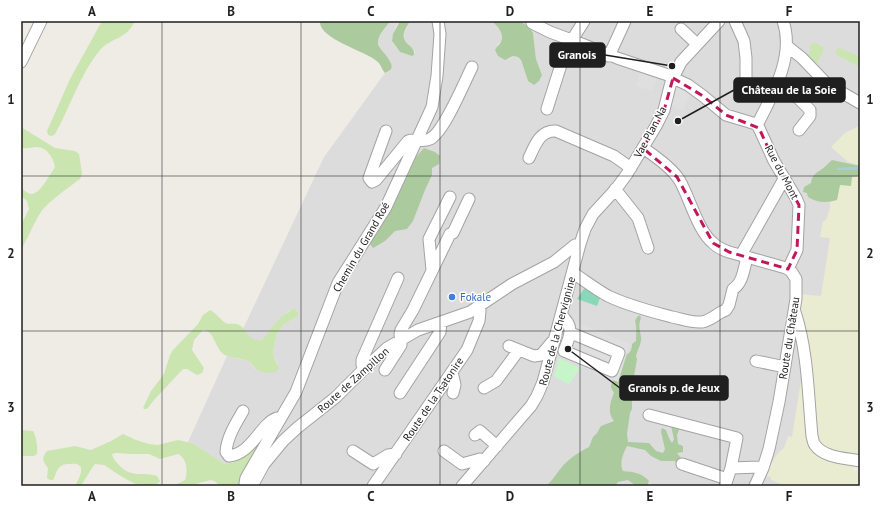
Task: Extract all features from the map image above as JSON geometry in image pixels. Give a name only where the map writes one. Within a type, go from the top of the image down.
[{"type":"street","points":[[21,62],[41,21]]},
{"type":"street","name":"Chemin du Grand Roé","points":[[246,486],[246,478],[279,418],[296,392],[333,294],[341,278],[381,215],[432,107],[437,76],[440,34],[438,21]]},
{"type":"street","points":[[550,32],[551,23],[553,21]]},
{"type":"street","points":[[547,109],[565,52],[584,21]]},
{"type":"street","points":[[609,56],[625,21]]},
{"type":"street","name":"Vae Plan Na","points":[[580,244],[592,214],[616,189],[631,168],[662,114],[673,77],[681,62],[719,21]]},
{"type":"street","points":[[735,21],[744,41],[746,58],[746,86]]},
{"type":"street","points":[[534,23],[550,32],[573,40],[609,56],[673,77],[704,96],[725,114],[757,125],[781,74],[787,46],[787,34],[783,21]]},
{"type":"street","points":[[681,29],[697,44]]},
{"type":"street","points":[[787,46],[802,58],[825,83],[860,103]]},
{"type":"street","points":[[386,131],[369,178],[372,182],[376,180],[410,140],[427,140],[436,134],[447,117],[472,67]]},
{"type":"street","points":[[774,90],[797,97],[810,110],[810,116],[799,130]]},
{"type":"street","name":"Rue du Mont","points":[[757,125],[774,161],[799,205],[797,250],[788,269]]},
{"type":"street","points":[[530,158],[536,143],[543,134],[551,130],[610,154],[631,168]]},
{"type":"street","points":[[643,148],[657,158],[677,177],[698,221],[710,241],[721,249],[788,269]]},
{"type":"street","points":[[573,273],[607,295],[640,309],[690,321],[700,322],[709,320],[721,311],[726,310],[729,305],[733,289],[738,286],[743,274],[744,256],[784,179]]},
{"type":"street","points":[[616,189],[638,218],[648,248]]},
{"type":"street","points":[[432,270],[429,240],[450,197]]},
{"type":"street","points":[[385,370],[401,345],[401,330],[413,310],[450,234],[453,234],[469,199]]},
{"type":"street","name":"Route de Zampillon","points":[[252,486],[267,461],[283,441],[296,428],[336,397],[364,368],[387,348],[418,330],[466,314],[479,307],[512,284],[554,262],[576,244],[580,244]]},
{"type":"street","name":"Route de la Chervignine","points":[[462,486],[527,411],[537,396],[543,382],[580,244]]},
{"type":"street","name":"Route du Château","points":[[755,486],[763,468],[770,441],[795,309],[796,282],[792,273],[788,269]]},
{"type":"street","points":[[364,368],[362,365],[362,360],[398,278]]},
{"type":"street","name":"Route de la Tsatonire","points":[[373,486],[468,350],[478,325],[480,311],[479,307]]},
{"type":"street","points":[[795,309],[802,331],[806,360],[812,436],[815,445],[821,451],[829,455],[860,461]]},
{"type":"street","points":[[561,315],[567,320],[574,335],[571,354],[612,370],[619,353],[574,335]]},
{"type":"street","points":[[400,393],[440,332],[441,323]]},
{"type":"street","points":[[484,388],[496,381],[514,348],[534,356],[541,355],[555,338]]},
{"type":"street","points":[[756,361],[785,367]]},
{"type":"street","points":[[452,372],[455,385],[453,393]]},
{"type":"street","points":[[243,411],[232,430],[226,448],[226,452],[229,456],[235,455],[243,450],[255,440],[271,421],[279,418]]},
{"type":"street","points":[[649,414],[737,438],[728,478]]},
{"type":"street","points":[[475,435],[480,431],[497,446]]},
{"type":"street","points":[[353,451],[373,464],[388,455],[396,454]]},
{"type":"street","points":[[444,451],[462,464],[480,459],[484,461]]},
{"type":"street","points":[[682,464],[728,478],[760,467],[763,468]]},
{"type":"highlighted area","points":[[673,78],[703,96],[726,115],[759,128],[774,161],[799,205],[797,250],[788,269],[729,252],[713,243],[677,177],[643,148],[663,114]]},
{"type":"shaded area","points":[[390,21],[400,21],[396,26],[392,41],[395,46],[400,52],[412,56],[415,52],[404,39],[404,34],[410,21],[492,21],[500,30],[502,36],[502,41],[497,45],[509,59],[513,56],[518,57],[521,60],[528,81],[542,75],[536,59],[533,33],[530,28],[520,21],[860,21],[860,184],[820,486],[239,486],[244,475],[244,455],[230,464],[225,464],[188,442],[227,356],[249,361],[255,369],[278,364],[273,355],[277,334],[283,325],[298,316],[298,312],[295,309],[287,312],[262,340],[253,340],[243,329],[324,157],[385,73],[389,72],[391,62],[379,47],[377,42]]},
{"type":"shaded area","points":[[641,69],[658,74],[653,91],[636,86]]},
{"type":"shaded area","points":[[677,85],[691,92],[683,111],[670,105]]},
{"type":"shaded area","points":[[817,86],[819,100],[811,108],[802,96],[807,93],[807,87]]},
{"type":"shaded area","points":[[574,321],[630,344],[618,382],[559,357],[567,330]]},
{"type":"green space","points":[[102,21],[135,21],[127,32],[105,46],[93,59],[81,80],[55,134],[52,136],[48,135],[47,131],[70,79]]},
{"type":"green space","points":[[320,21],[390,21],[380,35],[378,44],[391,63],[392,67],[390,70],[385,73],[379,63],[372,58],[334,39],[321,27]]},
{"type":"green space","points":[[400,21],[410,21],[404,32],[404,37],[406,42],[413,49],[414,55],[412,56],[400,52],[392,41],[393,34]]},
{"type":"green space","points":[[492,21],[520,21],[530,28],[533,33],[536,59],[542,75],[539,81],[534,85],[528,81],[521,60],[518,57],[513,56],[505,60],[498,56],[495,50],[501,42],[502,36],[500,30]]},
{"type":"green space","points":[[813,42],[824,49],[815,68],[806,59],[811,49],[809,48]]},
{"type":"green space","points":[[838,47],[860,57],[860,67],[835,54]]},
{"type":"green space","points":[[859,126],[860,165],[848,162],[831,147],[845,133]]},
{"type":"green space","points":[[21,127],[55,148],[75,151],[79,154],[82,174],[80,179],[44,208],[21,249],[21,225],[29,209],[27,201],[21,196],[21,188],[29,193],[35,193],[42,187],[55,167],[52,157],[44,149],[37,147],[21,148]]},
{"type":"green space","points":[[424,148],[435,152],[440,156],[439,164],[432,168],[432,175],[413,221],[407,229],[395,231],[385,241],[373,248],[367,240],[382,224],[392,209],[416,157]]},
{"type":"green space","points":[[832,160],[860,166],[860,176],[852,177],[851,186],[840,185],[837,200],[822,202],[808,197],[807,193],[803,192],[804,187],[811,183],[815,174]]},
{"type":"green space","points":[[860,176],[860,458],[817,446],[798,294],[821,296],[830,238],[820,237],[823,221],[826,220],[830,208],[830,202],[837,199],[840,185],[852,177]]},
{"type":"green space","points":[[585,287],[601,296],[597,306],[577,299]]},
{"type":"green space","points":[[292,309],[295,309],[298,312],[298,316],[283,325],[277,334],[274,346],[273,355],[279,368],[277,371],[271,373],[262,372],[256,369],[249,361],[225,355],[222,353],[210,333],[203,330],[194,340],[192,350],[204,368],[202,373],[197,375],[187,369],[183,369],[147,409],[143,408],[151,391],[164,374],[173,350],[198,324],[203,315],[210,310],[226,323],[241,326],[253,339],[262,340],[281,317]]},
{"type":"green space","points":[[640,315],[641,339],[636,356],[637,359],[632,388],[632,409],[627,434],[628,442],[649,443],[656,451],[663,453],[665,449],[661,432],[662,428],[666,430],[672,443],[674,439],[671,426],[680,427],[677,435],[678,444],[683,446],[683,452],[677,453],[681,458],[680,463],[676,463],[675,461],[661,461],[651,456],[645,450],[627,446],[621,462],[623,471],[634,472],[644,476],[649,481],[647,486],[636,486],[628,480],[618,482],[615,486],[546,486],[567,462],[578,453],[589,447],[593,437],[601,426],[614,421],[610,415],[610,404],[614,393],[611,385],[625,356],[631,350],[632,344],[636,341],[635,321]]},
{"type":"green space","points":[[559,358],[580,368],[569,384],[554,377]]},
{"type":"green space","points":[[801,381],[806,381],[811,441],[855,463],[853,470],[860,472],[860,486],[781,486],[781,484],[771,480],[771,477],[764,476],[779,452],[784,448],[788,436],[792,437]]},
{"type":"green space","points":[[21,430],[33,431],[34,433],[37,454],[34,456],[21,456]]},
{"type":"green space","points":[[267,430],[239,486],[219,486],[216,482],[211,480],[187,486],[167,486],[175,485],[185,480],[185,462],[178,454],[160,459],[149,454],[112,454],[117,463],[128,472],[157,476],[160,481],[147,487],[124,478],[104,465],[95,464],[81,486],[75,486],[81,471],[79,465],[76,464],[66,464],[59,467],[53,480],[50,480],[47,478],[48,468],[43,460],[47,451],[75,446],[91,450],[123,434],[149,444],[158,445],[178,440],[192,443],[225,464],[236,461],[242,457]]},
{"type":"waterway","points":[[838,169],[860,168]]},
{"type":"place","name":"Granois","points":[[672,66]]},
{"type":"place","name":"Château de la Soie","points":[[678,121]]},
{"type":"place","name":"Fokale","points":[[452,297]]},
{"type":"place","name":"Granois p. de Jeux","points":[[568,349]]}]
